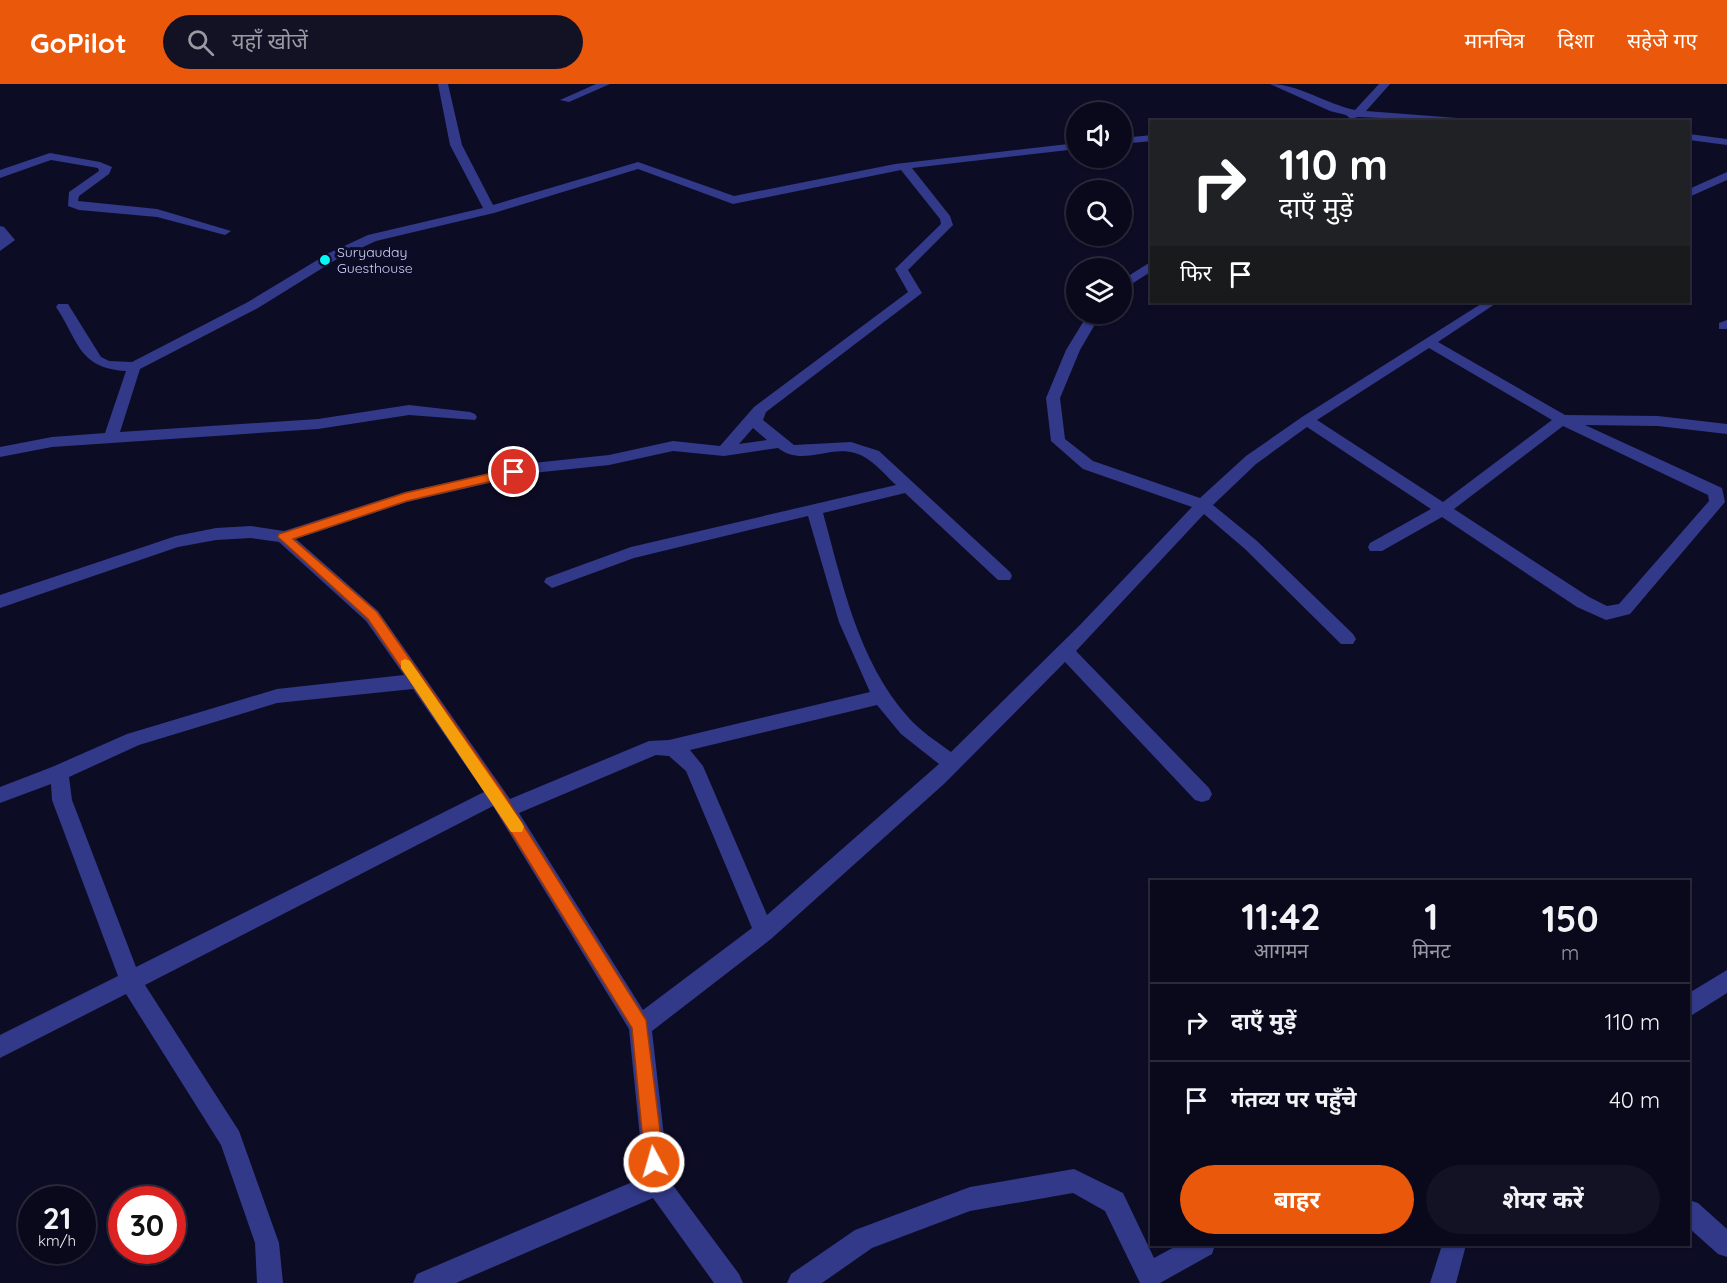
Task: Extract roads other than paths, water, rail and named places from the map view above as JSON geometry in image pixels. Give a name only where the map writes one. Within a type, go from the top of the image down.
[{"type":"street","points":[[443,84],[456,145],[490,210]]},
{"type":"street","points":[[565,100],[605,84]]},
{"type":"street","points":[[1275,84],[1334,109],[1358,114],[1442,120]]},
{"type":"street","points":[[1338,120],[1358,114],[1385,84]]},
{"type":"street","points":[[1690,137],[1727,142]]},
{"type":"street","points":[[1132,140],[1150,138]]},
{"type":"street","points":[[63,307],[81,332],[94,359],[108,365],[134,367],[253,305],[333,256],[372,238],[490,210],[638,165],[733,201],[904,165],[1066,147]]},
{"type":"street","points":[[0,174],[50,156],[100,165],[106,167],[105,172],[73,195],[72,203],[79,206],[157,213],[225,231]]},
{"type":"street","points":[[724,451],[756,415],[915,293],[901,269],[947,225],[946,219],[904,165]]},
{"type":"street","points":[[1690,193],[1726,177]]},
{"type":"street","points":[[0,230],[9,240],[0,247]]},
{"type":"street","points":[[1132,279],[1150,266]]},
{"type":"street","points":[[640,1026],[764,932],[952,763],[1066,651],[1203,505],[1251,460],[1307,420],[1490,303]]},
{"type":"street","points":[[1088,324],[1072,350],[1053,398],[1058,441],[1088,465],[1203,505],[1251,545],[1347,639]]},
{"type":"street","points":[[1307,420],[1445,508],[1596,610],[1606,614],[1624,609],[1717,502],[1716,492],[1562,420],[1427,342]]},
{"type":"street","points":[[111,438],[134,367]]},
{"type":"street","points":[[0,452],[52,442],[318,424],[409,410],[470,417]]},
{"type":"street","points":[[756,415],[760,427],[780,443],[798,451],[830,446],[861,448],[886,464],[978,555],[1004,576]]},
{"type":"street","points":[[1376,547],[1445,508],[1562,420],[1659,421],[1727,429]]},
{"type":"street","points":[[0,602],[176,542],[216,534],[251,532],[284,537],[405,497],[533,468],[609,460],[673,446],[724,451],[780,443]]},
{"type":"street","points":[[552,582],[631,553],[908,487]]},
{"type":"street","points":[[814,509],[843,615],[880,697],[902,724],[952,763]]},
{"type":"street","points":[[284,537],[372,616],[501,803],[640,1026],[657,1184],[730,1283]]},
{"type":"street","points":[[1066,651],[1202,794]]},
{"type":"street","points":[[0,795],[60,773],[134,739],[277,696],[417,681]]},
{"type":"street","points":[[0,1047],[501,803],[657,746],[672,747],[880,697]]},
{"type":"street","points":[[672,747],[683,754],[693,766],[764,932]]},
{"type":"street","points":[[60,773],[62,800],[131,982],[231,1139],[267,1243],[270,1283]]},
{"type":"street","points":[[1690,1005],[1727,980]]},
{"type":"street","points":[[800,1283],[864,1239],[970,1199],[1074,1181],[1114,1202],[1149,1275],[1201,1246]]},
{"type":"street","points":[[426,1283],[657,1184]]},
{"type":"street","points":[[1690,1213],[1727,1245]]},
{"type":"street","points":[[1443,1283],[1454,1246]]},
{"type":"place","name":"Suryauday Guesthouse","points":[[325,260]]}]
